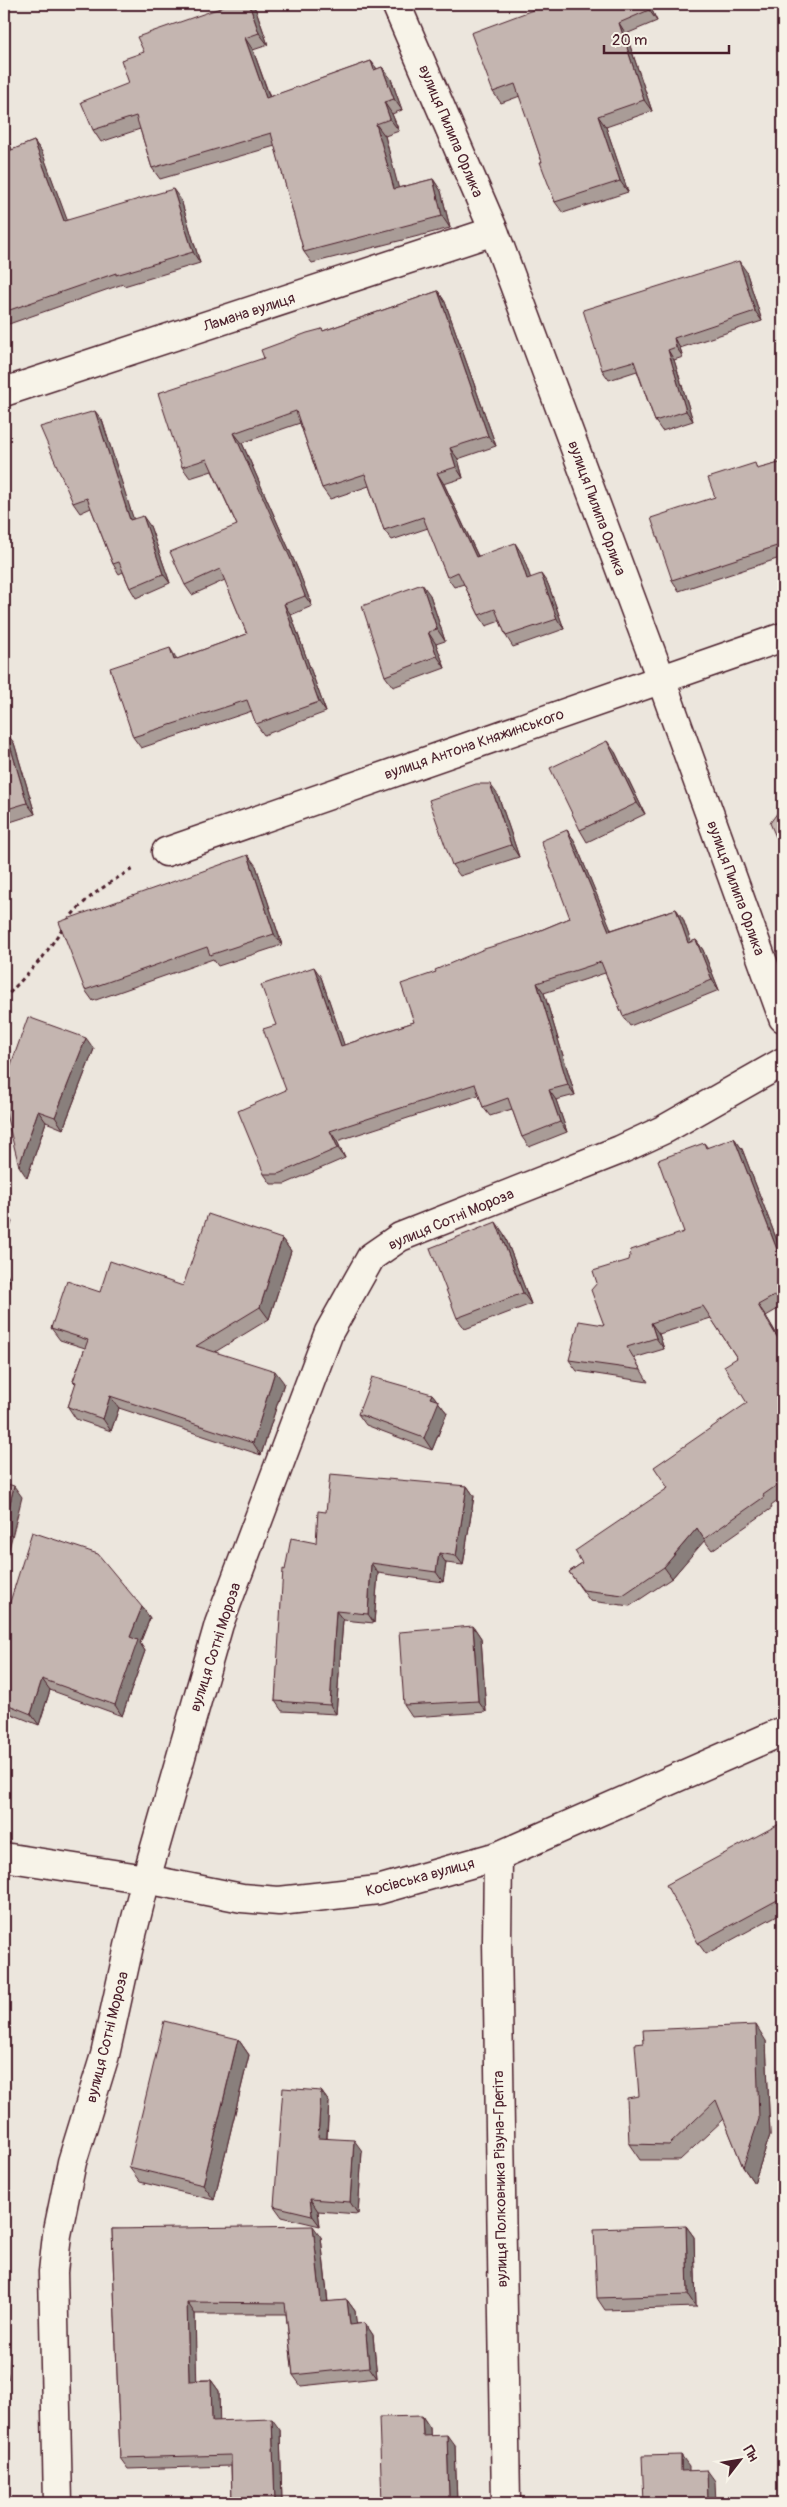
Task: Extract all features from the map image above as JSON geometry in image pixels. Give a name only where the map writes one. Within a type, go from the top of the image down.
[{"type":"street","name":"вулиця Пилипа Орлика","points":[[396,4],[494,231],[661,679],[783,1018]]},
{"type":"street","name":"Ламана вулиця","points":[[4,392],[494,231]]},
{"type":"street","name":"вулиця Антона Княжинського","points":[[166,852],[783,638]]},
{"type":"street","name":"вулиця Сотні Мороза","points":[[58,2503],[52,2310],[53,2272],[57,2236],[72,2162],[105,2055],[128,1946],[146,1879],[220,1624],[323,1348],[352,1288],[371,1257],[400,1238],[620,1150],[665,1129],[783,1062]]},
{"type":"street","name":"Косівська вулиця","points":[[4,1857],[146,1879],[242,1898],[280,1901],[378,1890],[498,1856],[783,1731]]},
{"type":"street","name":"вулиця Полковника Різуна-Грегіта","points":[[498,1856],[497,1941],[506,2503]]},
{"type":"path","points":[[4,998],[43,957],[82,905],[112,881],[166,852]]},
{"type":"building","points":[[222,4],[249,4],[259,33],[245,38],[266,98],[371,61],[374,70],[382,67],[394,99],[384,102],[390,119],[376,124],[394,189],[433,179],[442,216],[304,252],[271,133],[152,168],[136,116],[93,130],[81,102],[129,83],[121,60],[144,52],[137,37],[223,7]]},
{"type":"building","points":[[549,4],[646,4],[649,10],[619,23],[644,100],[598,116],[620,181],[555,202],[515,84],[493,92],[471,33]]},
{"type":"building","points":[[4,137],[9,151],[34,141],[64,221],[173,189],[193,252],[116,275],[116,273],[4,312]]},
{"type":"building","points":[[739,261],[755,311],[674,338],[676,347],[668,350],[686,411],[655,421],[634,361],[602,370],[583,310]]},
{"type":"building","points":[[438,291],[488,436],[450,448],[456,467],[437,473],[476,557],[515,543],[527,579],[541,574],[557,619],[506,636],[495,609],[479,615],[458,572],[447,577],[423,517],[384,530],[365,474],[322,488],[296,411],[234,433],[292,562],[305,596],[284,604],[319,702],[256,724],[247,700],[133,737],[110,668],[170,648],[174,660],[247,634],[220,569],[185,585],[170,552],[237,525],[207,459],[182,467],[158,393],[264,358],[261,350],[307,333],[322,329],[323,331]]},
{"type":"building","points":[[95,411],[130,520],[143,516],[163,574],[130,588],[119,562],[113,564],[87,498],[73,503],[40,427]]},
{"type":"building","points":[[783,462],[783,544],[672,580],[651,518],[715,497],[708,478],[755,463],[757,469]]},
{"type":"building","points":[[422,584],[437,629],[428,632],[437,656],[385,676],[362,606]]},
{"type":"building","points":[[4,732],[6,732],[27,803],[4,810]]},
{"type":"building","points":[[607,741],[637,803],[580,830],[550,768]]},
{"type":"building","points":[[476,784],[490,784],[511,845],[452,865],[429,800]]},
{"type":"building","points":[[783,810],[783,841],[776,837],[770,823],[778,812]]},
{"type":"building","points":[[567,830],[609,931],[676,909],[688,943],[696,940],[712,980],[623,1016],[601,962],[537,983],[568,1085],[549,1090],[560,1122],[522,1137],[508,1098],[483,1107],[475,1084],[330,1131],[338,1148],[278,1174],[264,1174],[238,1111],[286,1090],[263,1029],[276,1025],[261,985],[314,967],[341,1046],[414,1022],[401,984],[436,972],[435,970],[484,949],[524,937],[570,918],[541,841]]},
{"type":"building","points":[[248,855],[274,934],[210,955],[207,947],[85,990],[59,922]]},
{"type":"building","points":[[28,1017],[86,1038],[55,1117],[38,1111],[19,1166],[4,1106],[4,1084]]},
{"type":"building","points":[[734,1138],[778,1252],[783,1250],[783,1291],[758,1305],[783,1347],[783,1481],[763,1495],[764,1497],[704,1539],[697,1528],[664,1567],[623,1595],[583,1590],[569,1572],[582,1563],[575,1551],[668,1488],[654,1467],[747,1403],[724,1366],[737,1358],[703,1306],[651,1323],[656,1338],[627,1347],[641,1370],[569,1360],[579,1321],[604,1325],[591,1290],[597,1283],[593,1271],[629,1260],[631,1250],[684,1232],[658,1160],[704,1143],[706,1148]]},
{"type":"building","points":[[208,1214],[282,1239],[260,1307],[196,1346],[275,1371],[253,1443],[110,1396],[103,1419],[68,1407],[76,1382],[73,1381],[88,1340],[51,1328],[67,1281],[100,1292],[110,1261],[183,1286]]},
{"type":"building","points":[[496,1222],[523,1293],[457,1318],[430,1248]]},
{"type":"building","points":[[372,1377],[432,1394],[430,1398],[439,1401],[424,1438],[358,1414]]},
{"type":"building","points":[[330,1474],[467,1486],[456,1556],[439,1553],[436,1572],[371,1563],[368,1614],[336,1611],[330,1705],[275,1701],[283,1569],[285,1570],[291,1538],[316,1543],[318,1511],[326,1512]]},
{"type":"building","points":[[4,1483],[14,1486],[4,1529]]},
{"type":"building","points":[[32,1532],[98,1554],[142,1607],[130,1637],[138,1640],[115,1705],[42,1679],[31,1714],[4,1703],[4,1621]]},
{"type":"building","points":[[473,1626],[478,1701],[404,1705],[399,1632]]},
{"type":"building","points":[[783,1822],[783,1897],[698,1943],[666,1885]]},
{"type":"building","points":[[164,2021],[238,2039],[203,2185],[129,2167]]},
{"type":"building","points":[[756,2025],[759,2119],[743,2167],[716,2100],[669,2145],[629,2144],[627,2098],[639,2096],[635,2044],[644,2043],[643,2030]]},
{"type":"building","points":[[283,2088],[321,2091],[318,2138],[354,2140],[350,2202],[310,2199],[312,2215],[274,2206]]},
{"type":"building","points":[[313,2226],[321,2302],[347,2300],[350,2325],[365,2323],[369,2367],[293,2375],[285,2303],[187,2302],[189,2381],[211,2380],[212,2421],[272,2419],[275,2503],[232,2503],[231,2455],[120,2458],[112,2229]]},
{"type":"building","points":[[686,2226],[688,2295],[597,2298],[594,2229]]},
{"type":"building","points":[[422,2416],[423,2436],[447,2435],[449,2498],[440,2498],[440,2503],[382,2503],[379,2417]]},
{"type":"building","points":[[681,2455],[681,2471],[707,2470],[708,2503],[644,2503],[642,2456]]}]
